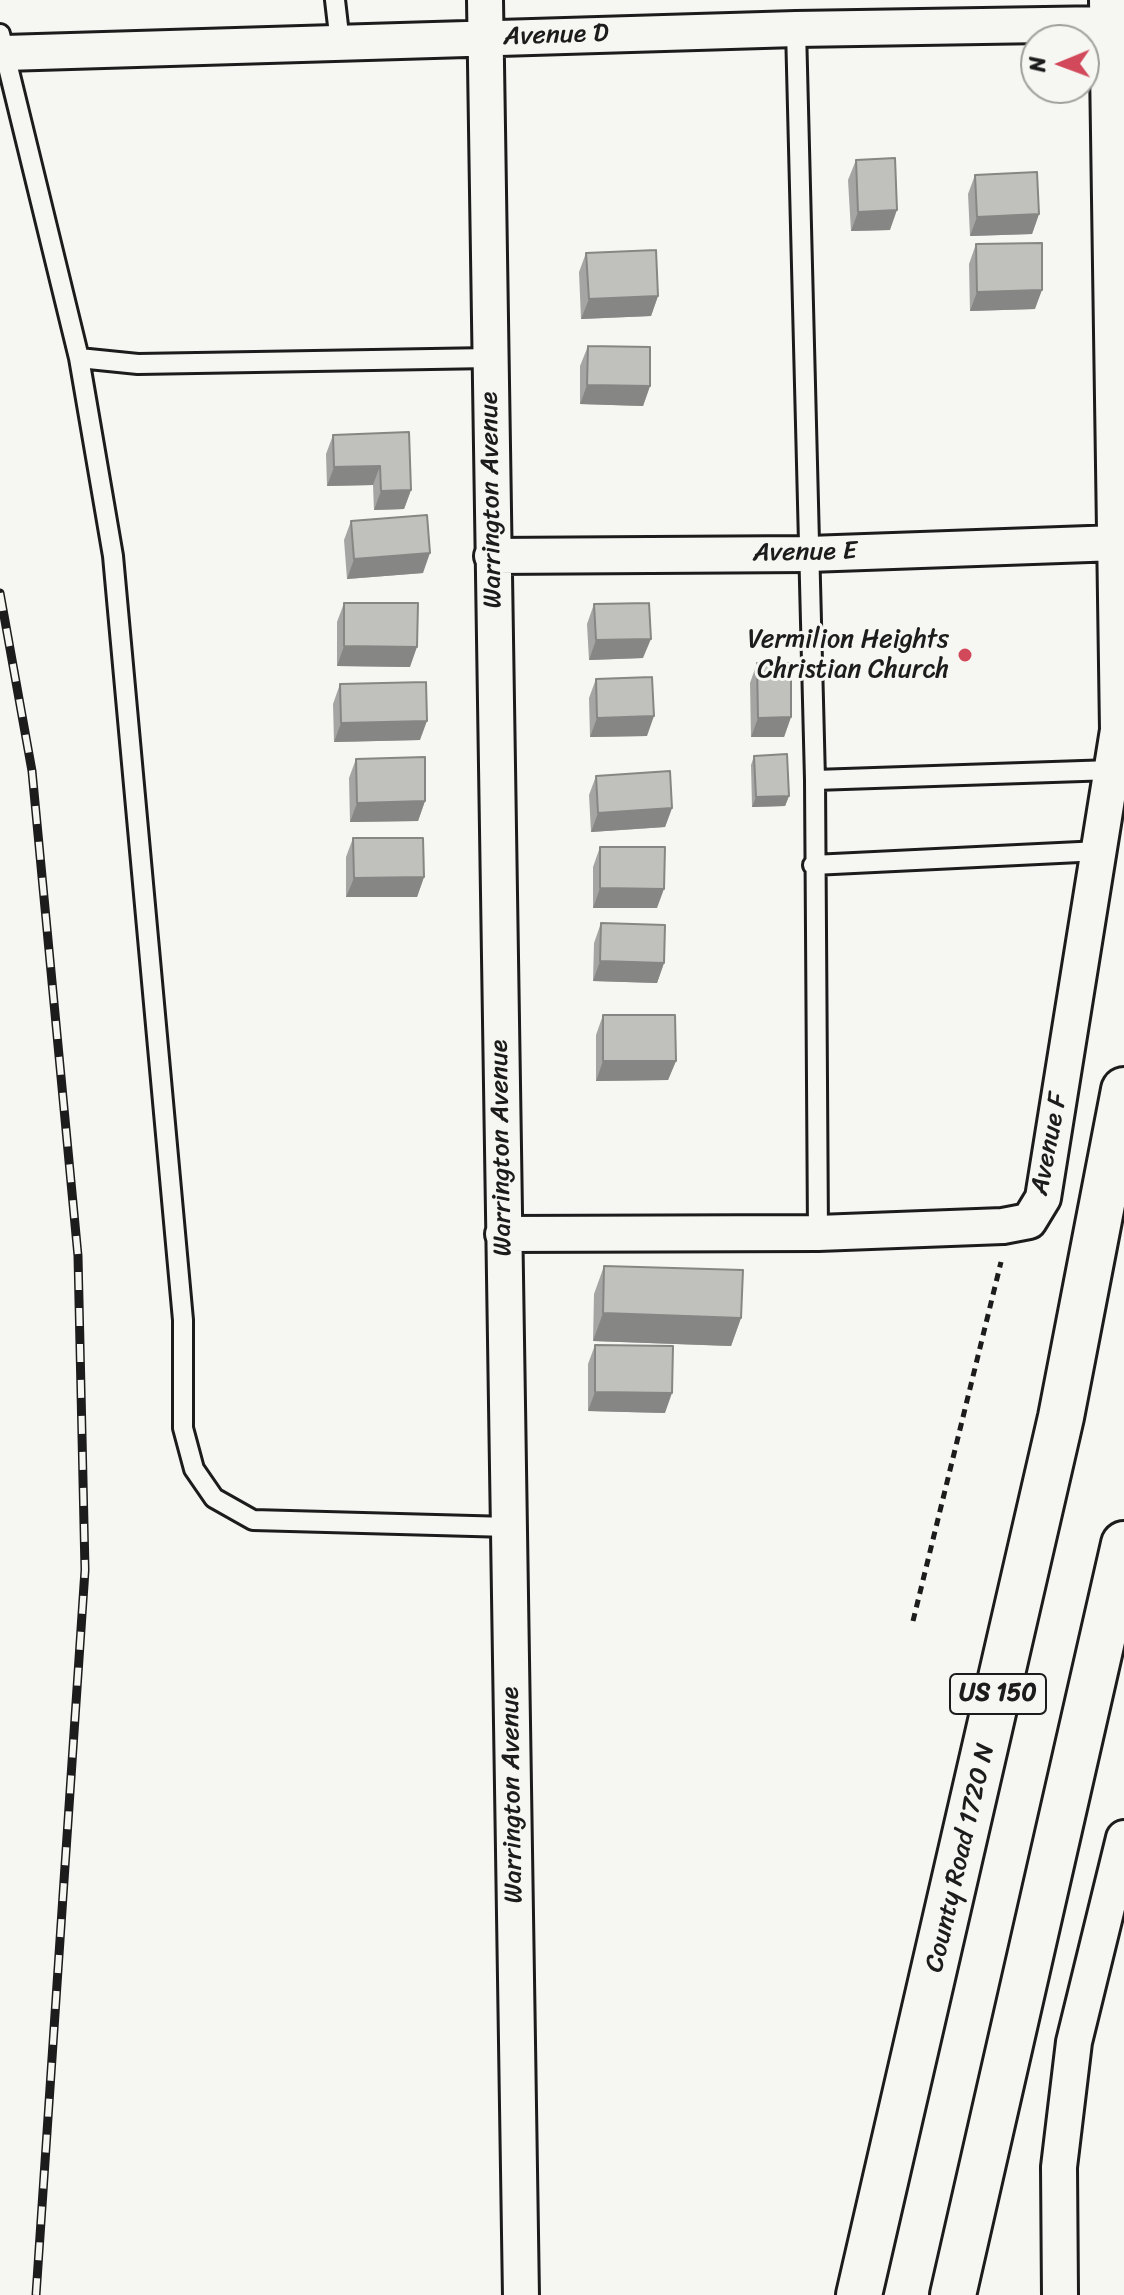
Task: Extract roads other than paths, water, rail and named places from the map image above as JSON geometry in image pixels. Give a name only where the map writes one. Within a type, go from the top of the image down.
[{"type":"main road","name":"County Road 1720 N","points":[[859,2295],[1061,1417],[1124,1090]]},
{"type":"main road","name":"US 150","points":[[953,2295],[1124,1544]]},
{"type":"street","name":"Warrington Avenue","points":[[485,0],[521,2295]]},
{"type":"street","name":"Avenue D","points":[[2,43],[340,43],[796,29],[1107,12]]},
{"type":"street","name":"Avenue F","points":[[503,1234],[818,1233],[1003,1226],[1029,1221],[1043,1198],[1118,730],[1107,12]]},
{"type":"street","name":"Avenue E","points":[[492,556],[809,554],[1117,543]]},
{"type":"street","points":[[1060,2295],[1059,2167],[1074,2042],[1124,1838]]},
{"type":"lane","points":[[335,0],[340,43]]},
{"type":"lane","points":[[796,29],[815,780],[813,865],[818,1233]]},
{"type":"lane","points":[[2,43],[79,358],[113,556],[183,1320],[183,1428],[194,1469],[214,1498],[253,1520],[509,1527]]},
{"type":"lane","points":[[79,358],[138,364],[490,358]]},
{"type":"lane","points":[[815,780],[1112,770]]},
{"type":"lane","points":[[813,865],[1100,851]]},
{"type":"railway","points":[[0,593],[32,771],[78,1256],[85,1570],[36,2295]]},
{"type":"place","name":"Vermilion Heights Christian Church","points":[[965,655]]}]
